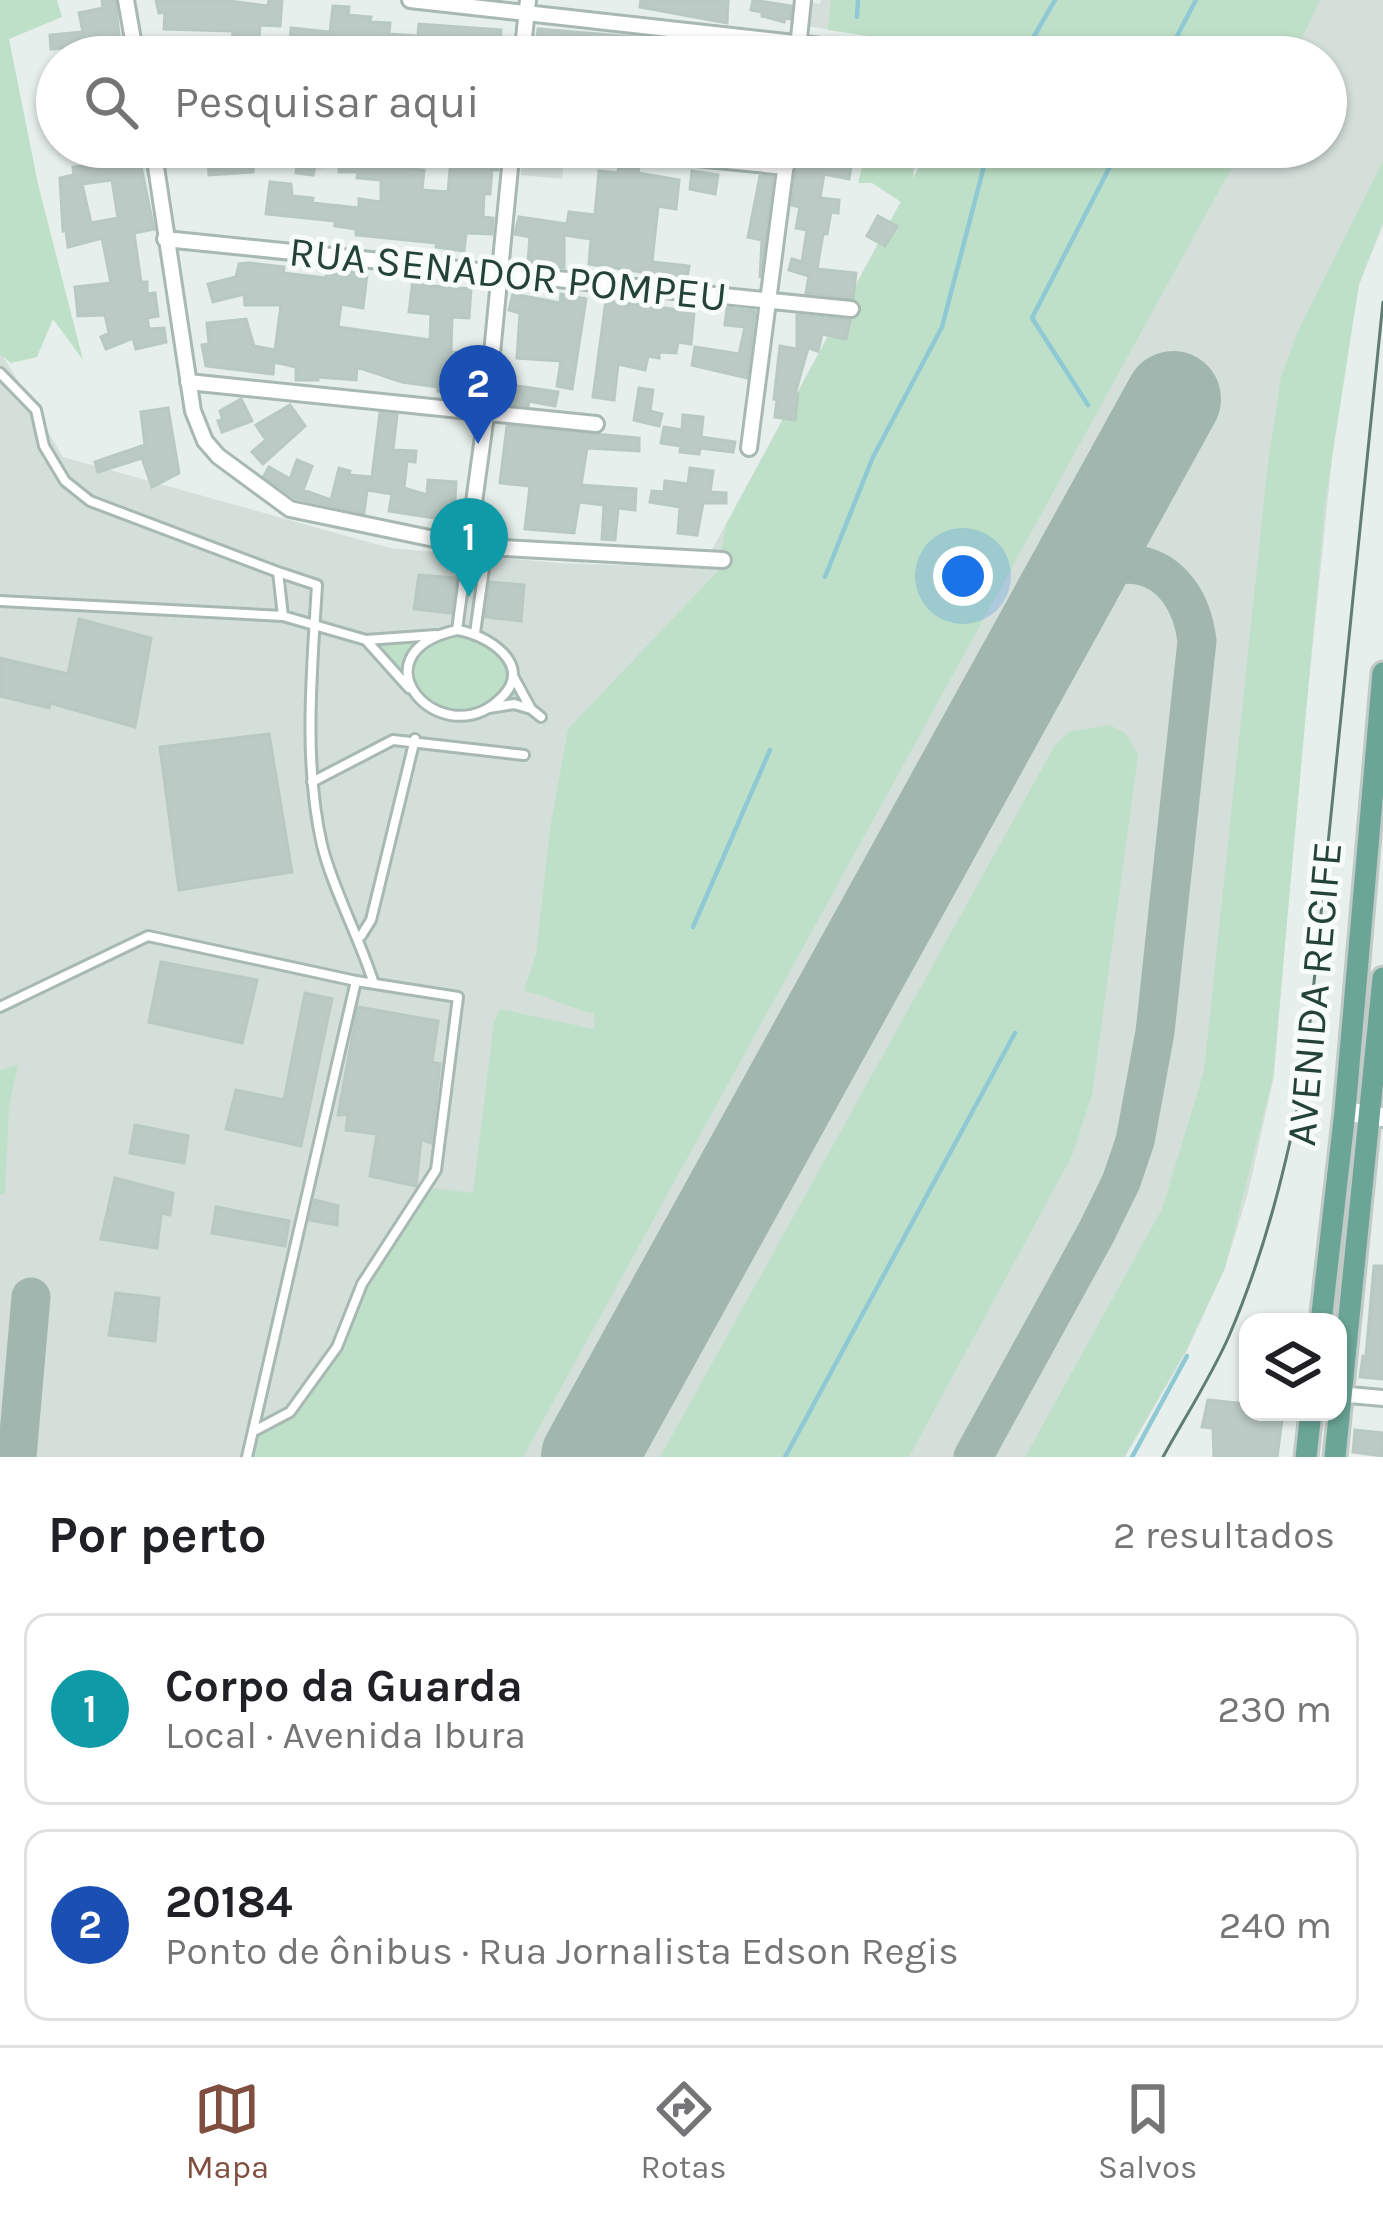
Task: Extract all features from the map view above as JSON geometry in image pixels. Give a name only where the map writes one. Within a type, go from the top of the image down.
[{"type":"main road","name":"AVENIDA RECIFE","points":[[1322,1313],[1345,1111],[1383,673]]},
{"type":"main road","name":"AVENIDA RECIFE","points":[[1347,1341],[1377,1116],[1383,978]]},
{"type":"main road","points":[[1345,1111],[1377,1116]]},
{"type":"main road","points":[[1306,1457],[1310,1421]]},
{"type":"main road","name":"AVENIDA RECIFE","points":[[1335,1457],[1338,1421]]},
{"type":"street","points":[[126,0],[132,36]]},
{"type":"street","points":[[410,0],[527,8],[708,36]]},
{"type":"street","points":[[799,36],[803,0]]},
{"type":"street","points":[[156,168],[193,411],[205,441],[241,476],[290,509],[468,546],[723,560]]},
{"type":"street","points":[[468,546],[510,168]]},
{"type":"street","points":[[749,448],[787,168]]},
{"type":"street","name":"RUA SENADOR POMPEU","points":[[165,238],[851,309]]},
{"type":"street","points":[[188,382],[596,424]]},
{"type":"street","points":[[1347,1395],[1383,1398]]},
{"type":"lane","points":[[0,373],[36,410],[44,446],[65,481],[90,501],[317,585],[312,782],[322,849],[374,984]]},
{"type":"lane","points":[[458,630],[468,546]]},
{"type":"lane","points":[[475,633],[487,548]]},
{"type":"lane","points":[[278,572],[283,616]]},
{"type":"lane","points":[[0,602],[283,616],[366,640],[458,630],[475,633],[507,656],[531,709],[541,718]]},
{"type":"lane","points":[[409,688],[413,656],[437,634]]},
{"type":"lane","points":[[366,640],[418,700],[434,710],[471,714],[514,704],[531,709]]},
{"type":"lane","points":[[488,709],[507,693],[513,675]]},
{"type":"lane","points":[[360,938],[370,920],[415,739]]},
{"type":"lane","points":[[312,782],[393,740],[524,755]]},
{"type":"lane","points":[[0,1007],[148,936],[356,981],[458,997],[436,1170],[362,1284],[337,1347],[290,1412],[256,1430]]},
{"type":"lane","points":[[247,1457],[356,981]]},
{"type":"shaded area","points":[[795,0],[820,4],[821,0],[1383,0],[1383,225],[1359,285],[1338,401],[1274,1076],[1248,1193],[1225,1268],[1187,1351],[1125,1457],[0,1457],[0,351],[63,457],[390,548],[559,563],[702,568],[919,168],[1347,168],[1347,36],[872,36],[792,24]]},
{"type":"shaded area","points":[[521,168],[563,168],[562,179],[521,175]]},
{"type":"green space","points":[[0,0],[57,0],[62,17],[9,39],[38,184],[83,360],[53,319],[37,357],[11,363],[0,354]]},
{"type":"green space","points":[[831,0],[1320,0],[1303,36],[869,36],[828,30]]},
{"type":"green space","points":[[1383,161],[1383,222],[1359,284],[1325,503],[1273,1077],[1225,1268],[1186,1350],[1124,1457],[1025,1457],[1162,1209],[1204,1071],[1281,377],[1298,331]]},
{"type":"green space","points":[[862,168],[914,168],[913,179],[919,168],[1231,168],[523,1457],[252,1457],[258,1434],[298,1409],[341,1348],[368,1284],[430,1188],[473,1193],[494,1022],[500,1009],[594,1029],[594,1014],[524,991],[536,954],[550,829],[568,729],[717,572],[727,523],[901,202],[872,183],[858,183]]},
{"type":"green space","points":[[457,630],[499,646],[531,709],[456,713],[440,709],[400,680],[366,640]]},
{"type":"green space","points":[[1110,725],[1126,734],[1138,755],[1092,1095],[1072,1156],[909,1457],[660,1457],[1055,745],[1069,732]]},
{"type":"green space","points":[[18,1065],[9,1106],[5,1194],[0,1194],[0,1070]]},
{"type":"building","points":[[102,0],[115,0],[119,36],[50,36],[83,32],[79,13],[103,8]]},
{"type":"building","points":[[156,0],[268,6],[269,0],[282,0],[280,26],[260,25],[259,36],[164,29],[165,12],[159,13]]},
{"type":"building","points":[[641,0],[728,0],[727,23],[640,7]]},
{"type":"building","points":[[753,0],[791,6],[790,19],[784,22],[762,16],[751,10]]},
{"type":"building","points":[[333,6],[349,7],[348,15],[371,17],[370,22],[390,23],[389,34],[418,36],[290,36],[291,28],[330,32]]},
{"type":"building","points":[[419,24],[501,30],[501,36],[418,36]]},
{"type":"building","points":[[538,29],[624,36],[537,36]]},
{"type":"building","points":[[73,168],[141,168],[154,229],[134,233],[141,282],[147,282],[147,294],[155,293],[158,316],[147,318],[149,329],[164,328],[166,342],[136,349],[133,338],[106,349],[101,337],[109,333],[105,315],[78,316],[75,287],[111,283],[102,238],[68,247],[60,178],[74,175]],"holes":[[[112,180],[118,218],[91,223],[82,184]]]},
{"type":"building","points":[[209,168],[253,168],[253,172],[209,175]]},
{"type":"building","points":[[297,168],[315,168],[313,175],[296,173]]},
{"type":"building","points":[[339,168],[424,170],[422,190],[448,192],[450,168],[498,168],[492,170],[490,194],[484,194],[483,217],[493,218],[492,234],[466,233],[464,251],[436,247],[437,243],[356,235],[356,229],[335,226],[335,221],[266,214],[270,182],[291,184],[292,196],[313,198],[312,203],[359,208],[359,199],[381,202],[381,180],[339,172]]},
{"type":"building","points":[[618,168],[639,168],[638,173],[679,180],[676,209],[658,206],[652,262],[689,266],[687,279],[589,264],[591,239],[564,235],[564,268],[528,262],[530,237],[515,234],[519,217],[567,224],[569,212],[595,215],[599,171],[618,173]]},
{"type":"building","points":[[797,168],[851,168],[849,179],[824,174],[820,198],[839,200],[838,213],[831,212],[827,234],[823,234],[817,269],[856,273],[853,298],[806,293],[809,276],[789,270],[792,259],[802,262],[807,230],[796,228],[800,207],[792,205]]},
{"type":"building","points":[[692,171],[718,175],[715,194],[690,189]]},
{"type":"building","points":[[760,176],[773,177],[760,278],[762,240],[748,237]]},
{"type":"building","points":[[878,216],[897,226],[885,246],[867,236]]},
{"type":"building","points":[[239,264],[326,278],[327,272],[367,274],[363,308],[341,304],[338,327],[430,340],[431,314],[409,312],[413,279],[432,282],[432,286],[471,289],[469,318],[452,317],[451,352],[466,354],[463,393],[438,391],[438,387],[402,382],[357,367],[356,380],[296,380],[296,367],[274,362],[273,374],[206,366],[202,345],[209,344],[207,323],[246,319],[254,346],[275,350],[281,305],[245,305],[244,294],[213,302],[208,284],[236,277]]},
{"type":"building","points":[[513,294],[560,303],[561,294],[586,299],[572,389],[557,386],[561,361],[517,358],[520,313],[509,310]]},
{"type":"building","points":[[606,300],[694,312],[691,344],[678,342],[676,353],[648,356],[645,370],[618,364],[614,400],[593,397]]},
{"type":"building","points":[[727,308],[755,311],[747,378],[692,365],[695,347],[739,354],[745,327],[725,325]]},
{"type":"building","points":[[797,315],[850,320],[846,339],[822,334],[818,351],[808,348],[795,394],[795,420],[775,417],[774,399],[780,346],[797,349]]},
{"type":"building","points":[[511,385],[558,392],[555,406],[529,401],[528,406],[510,404]]},
{"type":"building","points":[[639,388],[653,390],[650,411],[662,414],[659,426],[634,420]]},
{"type":"building","points":[[241,399],[252,421],[222,432],[220,411]]},
{"type":"building","points":[[290,405],[305,426],[263,464],[252,452],[266,440],[256,425]]},
{"type":"building","points":[[168,408],[179,473],[152,487],[142,458],[98,472],[95,462],[145,445],[141,412]]},
{"type":"building","points":[[380,413],[397,415],[393,450],[416,451],[415,462],[407,461],[404,488],[427,495],[428,480],[456,482],[454,521],[389,511],[392,494],[367,490],[364,513],[295,498],[264,476],[269,467],[290,479],[297,460],[312,466],[303,490],[331,500],[339,468],[350,471],[349,475],[372,477]]},
{"type":"building","points":[[683,415],[703,417],[701,437],[735,442],[733,452],[700,448],[699,454],[680,452],[681,446],[661,443],[664,427],[682,430]]},
{"type":"building","points":[[507,426],[639,438],[639,451],[587,448],[581,485],[636,489],[635,510],[618,508],[615,540],[602,539],[604,505],[579,502],[574,533],[525,529],[530,486],[500,483]]},
{"type":"building","points":[[690,468],[713,471],[710,492],[726,493],[726,503],[703,503],[697,535],[678,533],[680,507],[650,502],[652,491],[664,492],[665,481],[688,484]]},
{"type":"building","points":[[419,575],[456,578],[451,613],[414,609]]},
{"type":"building","points":[[490,582],[524,585],[521,621],[486,617]]},
{"type":"building","points":[[79,619],[151,638],[135,727],[50,703],[49,708],[0,696],[0,658],[68,674]]},
{"type":"building","points":[[269,734],[292,872],[179,890],[160,747]]},
{"type":"building","points":[[161,962],[257,980],[242,1043],[149,1022]]},
{"type":"building","points":[[305,993],[332,999],[301,1146],[226,1129],[236,1090],[284,1100]]},
{"type":"building","points":[[358,1007],[438,1021],[432,1062],[440,1064],[431,1143],[421,1139],[416,1186],[370,1176],[377,1134],[346,1130],[348,1114],[338,1115]]},
{"type":"building","points":[[135,1125],[188,1136],[184,1163],[130,1153]]},
{"type":"building","points":[[115,1178],[173,1193],[170,1215],[161,1213],[157,1248],[101,1239]]},
{"type":"building","points":[[315,1200],[338,1206],[337,1225],[310,1220]]},
{"type":"building","points":[[216,1207],[289,1221],[285,1246],[212,1233]]},
{"type":"building","points":[[1374,1266],[1383,1266],[1383,1379],[1360,1377]]},
{"type":"building","points":[[116,1293],[159,1298],[155,1341],[109,1335]]},
{"type":"building","points":[[1208,1400],[1239,1403],[1239,1421],[1282,1421],[1277,1457],[1214,1457],[1213,1428],[1202,1427]]},
{"type":"building","points":[[1355,1430],[1383,1433],[1383,1456],[1353,1452]]},
{"type":"waterway","points":[[857,17],[858,0]]},
{"type":"waterway","points":[[1034,36],[1055,0]]},
{"type":"waterway","points":[[1177,36],[1196,0]]},
{"type":"waterway","points":[[825,577],[873,457],[942,327],[984,168]]},
{"type":"waterway","points":[[1088,405],[1032,318],[1109,168]]},
{"type":"waterway","points":[[693,927],[770,750]]},
{"type":"waterway","points":[[785,1457],[1015,1033]]},
{"type":"waterway","points":[[1132,1457],[1187,1356]]},
{"type":"taxiway","points":[[973,1457],[1096,1233],[1135,1141],[1155,1032],[1197,641],[1178,590],[1162,574],[1142,566],[1099,571],[1058,607]]},
{"type":"taxiway","points":[[17,1457],[31,1297]]},
{"type":"runway","points":[[589,1457],[1173,399]]},
{"type":"tram line","points":[[1163,1457],[1214,1367],[1242,1304],[1274,1205],[1305,1071],[1383,302]]},
{"type":"place","name":"20184","points":[[478,444]]},
{"type":"place","name":"Corpo da Guarda","points":[[469,597]]}]
